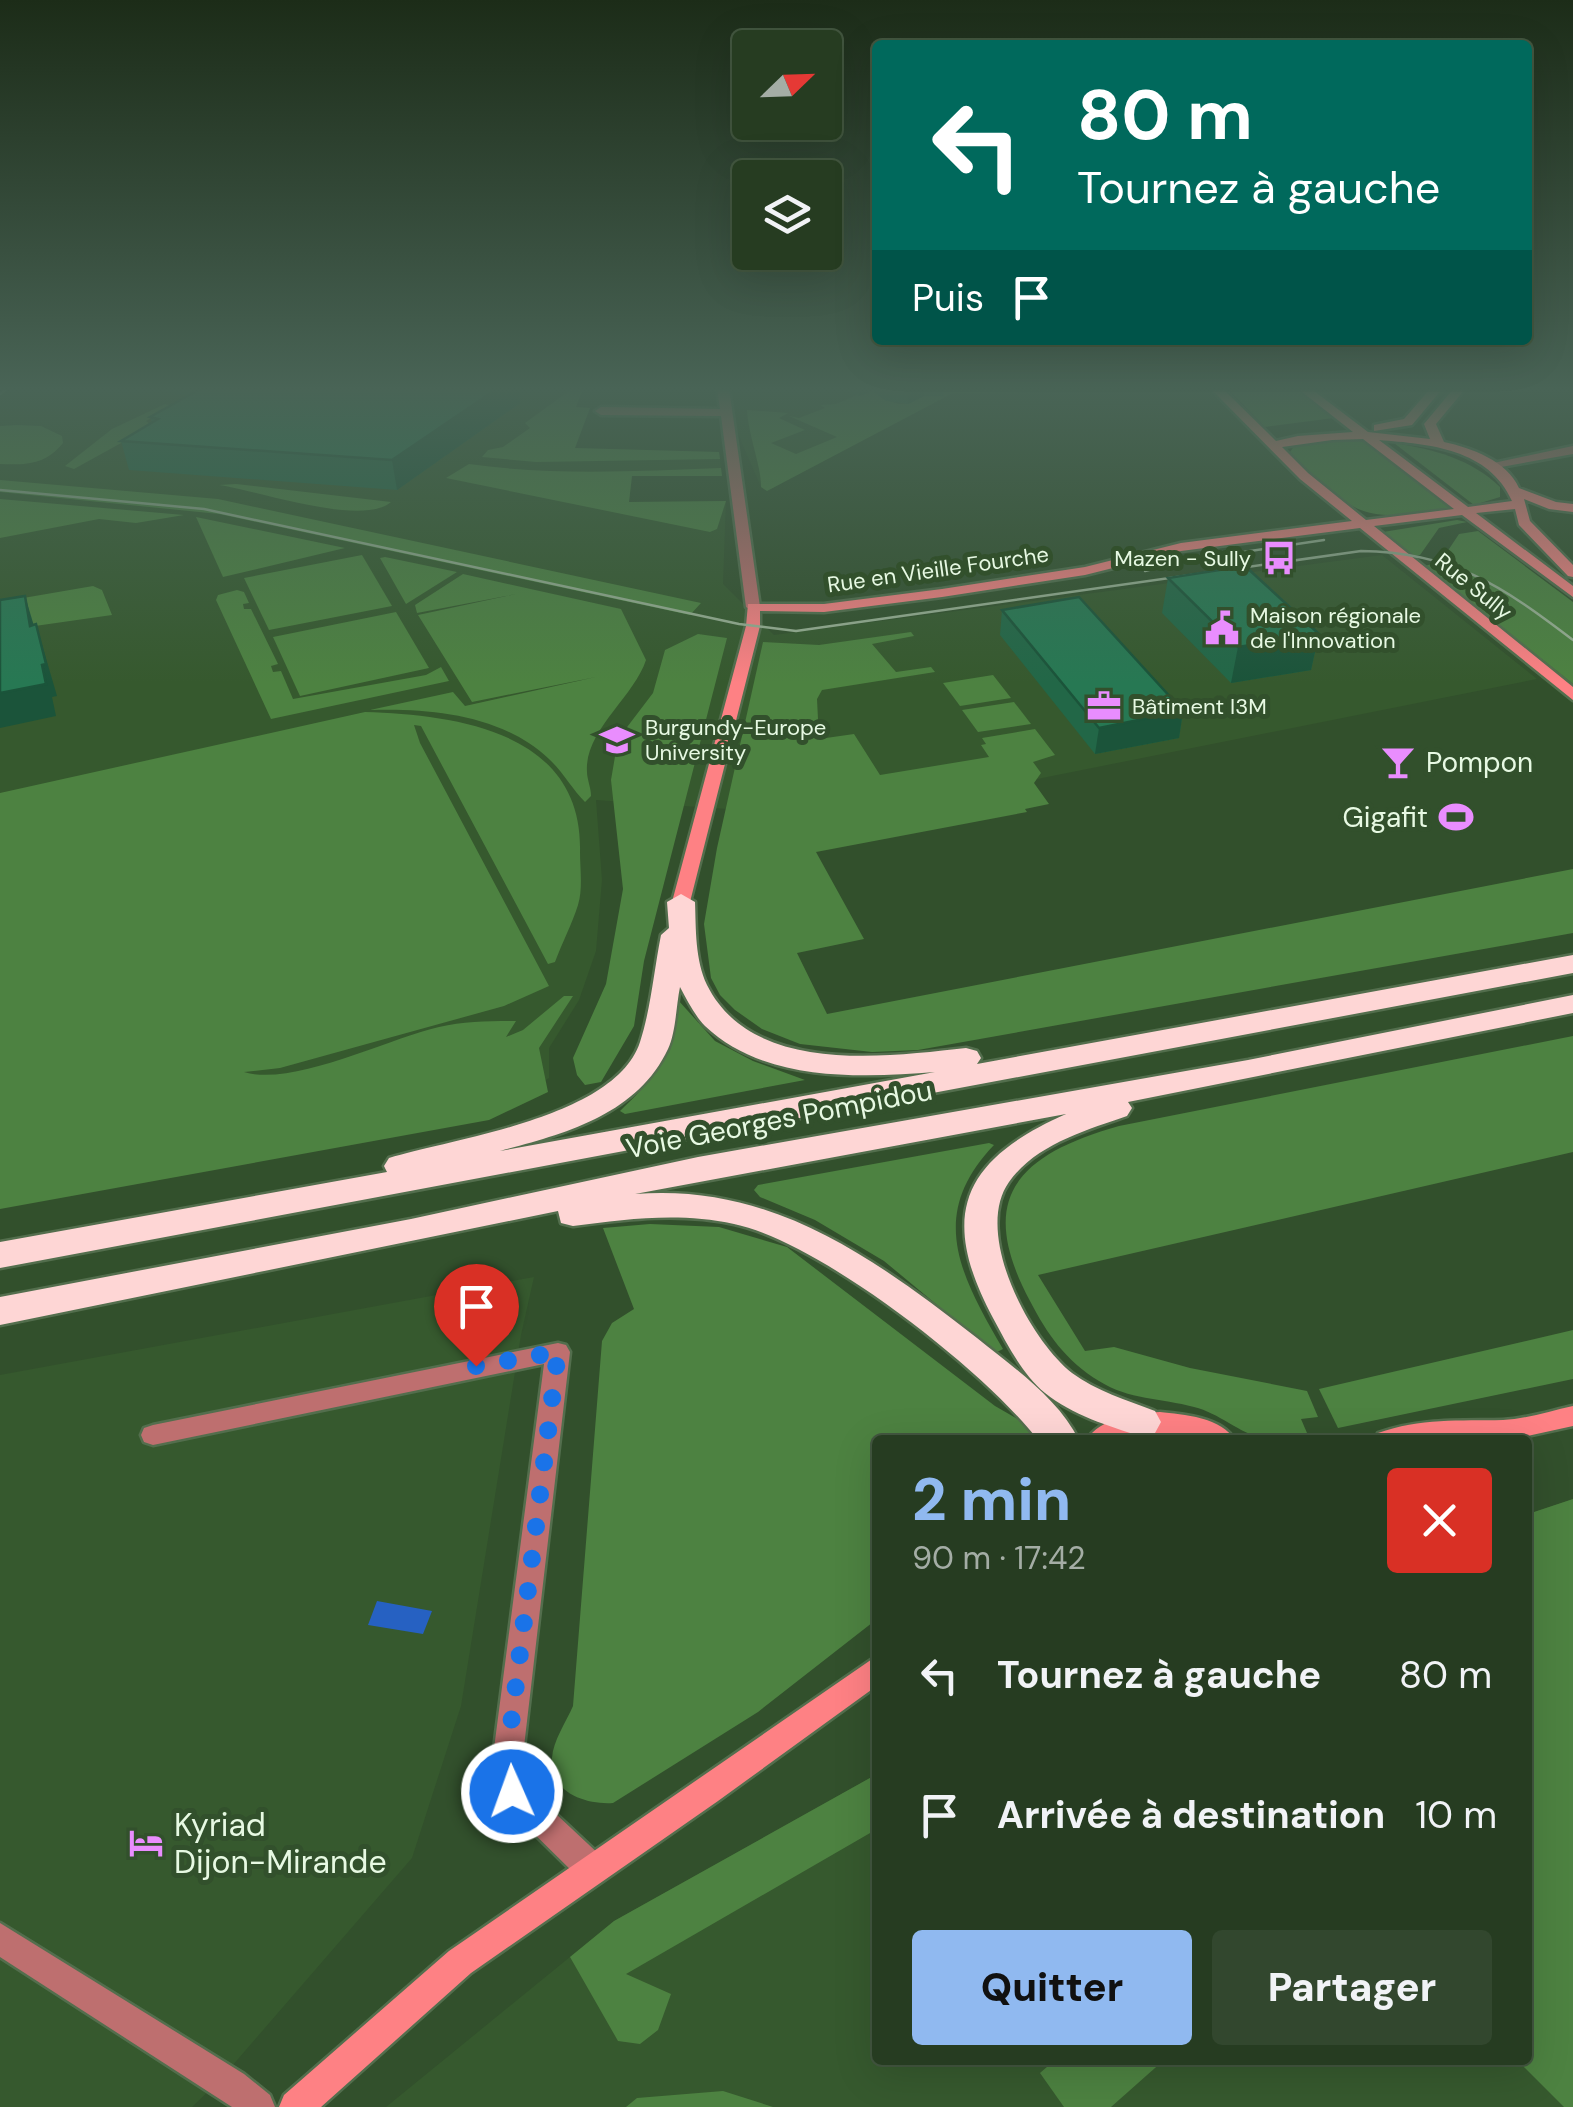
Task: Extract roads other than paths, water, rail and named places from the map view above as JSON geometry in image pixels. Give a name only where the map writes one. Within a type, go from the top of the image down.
[{"type":"highway","points":[[681,902],[686,965],[698,998],[718,1020],[758,1046],[785,1056],[852,1067],[1050,1048],[1077,1056]]},
{"type":"highway","points":[[354,1190],[411,1160],[536,1130],[600,1105],[621,1090],[654,1046],[681,902]]},
{"type":"highway","name":"Voie Georges Pompidou","points":[[0,1256],[1573,964]]},
{"type":"highway","name":"Voie Georges Pompidou","points":[[0,1310],[411,1232],[698,1169],[1248,1070],[1573,1004]]},
{"type":"highway","points":[[1142,1422],[1059,1382],[1028,1346],[998,1295],[988,1269],[981,1243],[981,1201],[997,1170],[1028,1143],[1075,1121],[1248,1070]]},
{"type":"highway","points":[[411,1232],[672,1204],[770,1220],[823,1244],[918,1311],[1028,1401],[1056,1435]]},
{"type":"main road","name":"Rue Sully","points":[[1318,486],[1573,695]]},
{"type":"main road","name":"Rue Sully","points":[[1433,486],[1573,593]]},
{"type":"main road","points":[[1509,486],[1519,498],[1524,522],[1573,572]]},
{"type":"main road","name":"Rue en Vieille Fourche","points":[[752,607],[824,608],[942,594],[1086,571],[1181,547],[1466,512],[1519,498]]},
{"type":"main road","points":[[1519,498],[1573,508]]},
{"type":"main road","points":[[681,902],[753,626],[752,607]]},
{"type":"main road","points":[[1412,1435],[1436,1430],[1501,1435],[1573,1416]]},
{"type":"main road","points":[[1111,1435],[1142,1422],[1190,1426],[1211,1435]]},
{"type":"main road","points":[[296,2107],[460,1962],[872,1675]]},
{"type":"street","points":[[735,486],[752,607]]},
{"type":"street","points":[[153,1435],[558,1352],[506,1764],[512,1792],[592,1869]]},
{"type":"street","points":[[0,1939],[232,2086],[258,2107]]},
{"type":"water","points":[[377,1601],[432,1611],[423,1634],[368,1625]]},
{"type":"tram line","points":[[0,490],[204,509],[739,624],[796,631],[1361,551],[1394,553],[1450,565],[1475,576],[1523,603],[1573,640]]},
{"type":"tram line","points":[[1145,571],[1183,561],[1324,540]]},
{"type":"place","name":"Mazen - Sully","points":[[1279,558]]},
{"type":"place","name":"Maison régionale de l'Innovation","points":[[1222,628]]},
{"type":"place","name":"Bâtiment I3M","points":[[1104,706]]},
{"type":"place","name":"Burgundy-Europe University","points":[[617,740]]},
{"type":"place","name":"Pompon","points":[[1398,762]]},
{"type":"place","name":"Gigafit","points":[[1456,817]]},
{"type":"place","name":"Kyriad Dijon-Mirande","points":[[146,1843]]}]
